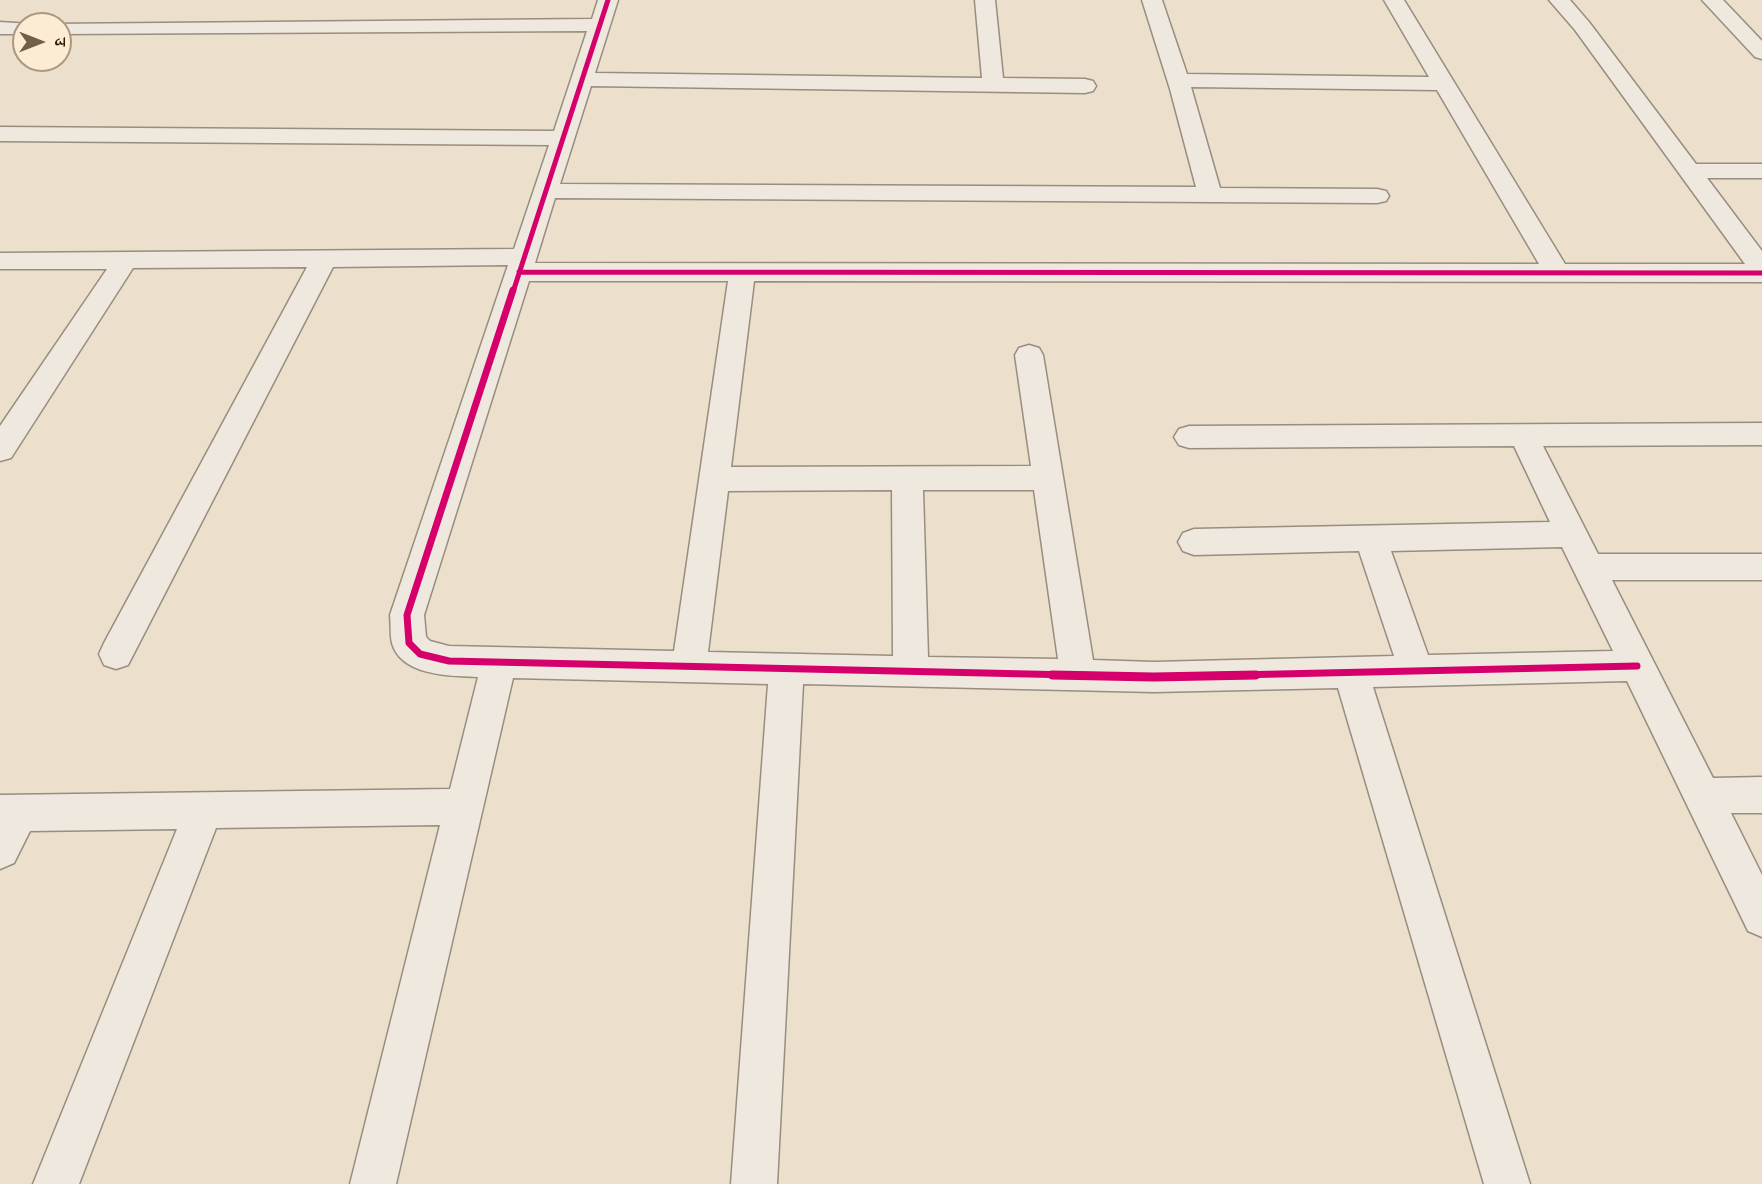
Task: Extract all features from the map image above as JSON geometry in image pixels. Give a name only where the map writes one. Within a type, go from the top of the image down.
[{"type":"street","points":[[985,0],[993,84]]},
{"type":"street","points":[[1152,0],[1178,80],[1210,196]]},
{"type":"street","points":[[1394,0],[1557,273]]},
{"type":"street","points":[[1559,0],[1582,26],[1762,271]]},
{"type":"street","points":[[1712,0],[1762,53]]},
{"type":"street","points":[[72,27],[605,13],[562,138],[408,615],[409,643],[420,654],[449,661],[1154,676],[1637,666]]},
{"type":"street","points":[[583,79],[1085,86]]},
{"type":"street","points":[[1178,80],[1444,84]]},
{"type":"street","points":[[0,134],[562,138]]},
{"type":"street","points":[[1690,171],[1762,171]]},
{"type":"street","points":[[545,191],[1377,196]]},
{"type":"street","points":[[0,261],[325,258],[742,272],[1762,271]]},
{"type":"street","points":[[116,654],[325,258]]},
{"type":"street","points":[[0,450],[9,423],[126,260]]},
{"type":"street","points":[[689,666],[742,272]]},
{"type":"street","points":[[1029,355],[1078,675]]},
{"type":"street","points":[[1189,437],[1762,434]]},
{"type":"street","points":[[1523,435],[1762,917]]},
{"type":"street","points":[[907,478],[910,671]]},
{"type":"street","points":[[714,479],[1047,478]]},
{"type":"street","points":[[1194,542],[1572,534]]},
{"type":"street","points":[[1371,539],[1416,671]]},
{"type":"street","points":[[1588,567],[1762,567]]},
{"type":"street","points":[[373,1184],[499,662]]},
{"type":"street","points":[[754,1184],[787,668]]},
{"type":"street","points":[[1351,672],[1507,1184]]},
{"type":"street","points":[[1702,796],[1762,795]]},
{"type":"street","points":[[0,850],[9,813],[464,807]]},
{"type":"street","points":[[56,1184],[203,812]]},
{"type":"cycle path","points":[[608,0],[407,615],[409,643],[420,654],[449,661],[1154,677],[1637,666]]},
{"type":"cycle path","points":[[519,272],[1762,273]]}]
